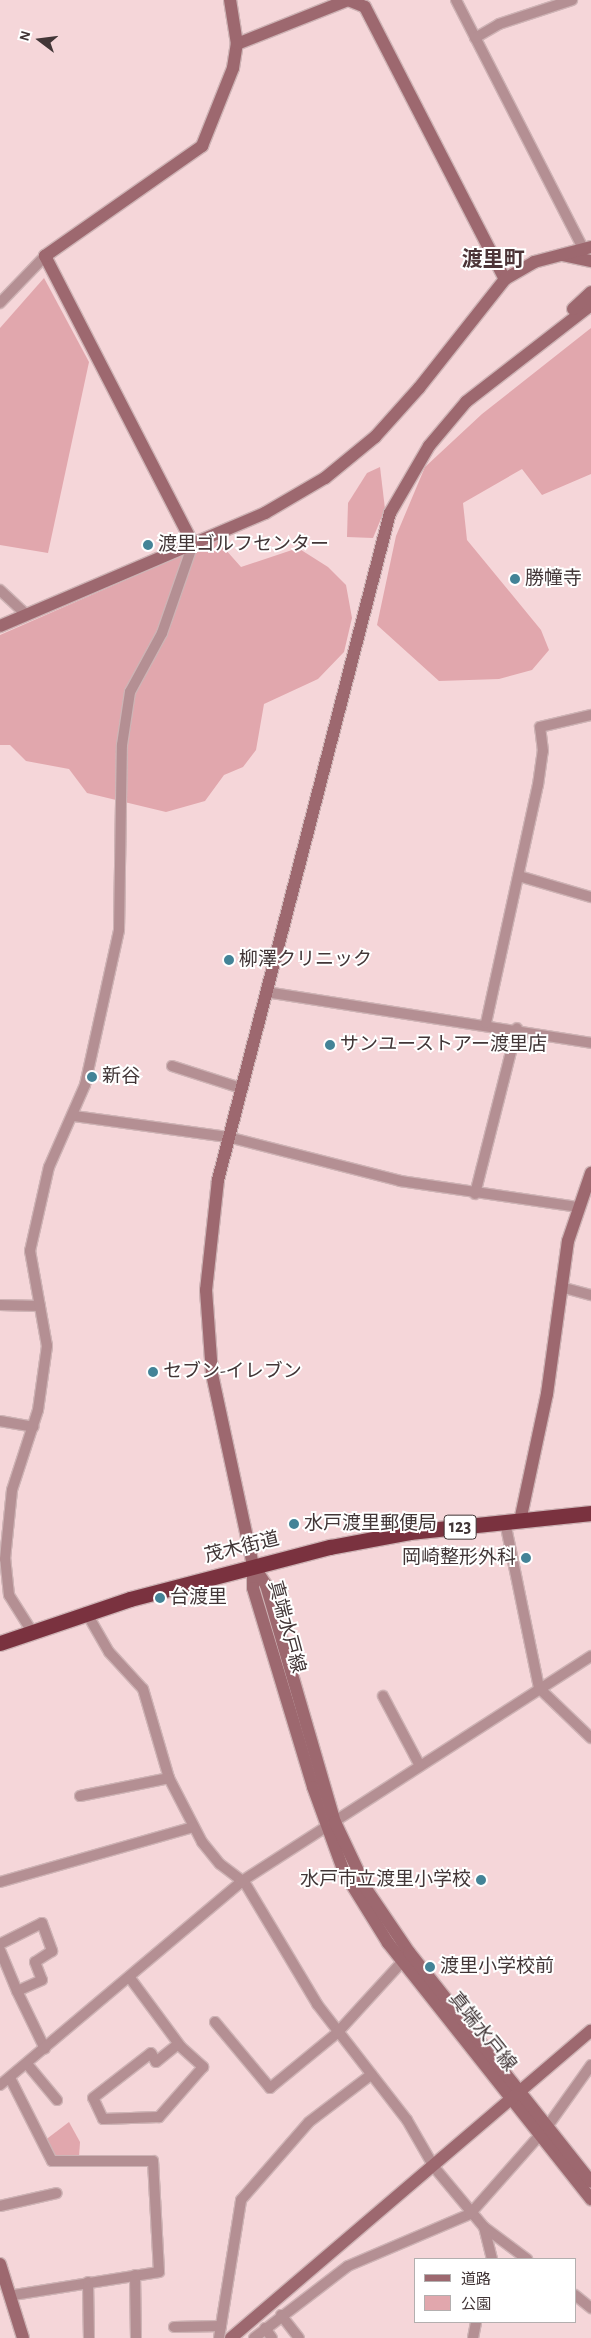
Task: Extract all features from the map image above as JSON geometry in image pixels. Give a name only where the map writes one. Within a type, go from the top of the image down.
[{"type":"highway","name":"茂木街道","points":[[0,1643],[31,1630],[86,1612],[253,1565],[410,1532],[591,1513]]},
{"type":"street","points":[[0,304],[45,256],[202,146],[233,68],[237,44],[230,0]]},
{"type":"street","points":[[237,44],[348,0],[358,0],[365,7],[505,280]]},
{"type":"street","points":[[0,626],[25,613],[265,513],[308,488],[375,437],[505,280],[557,254],[586,247],[456,0]]},
{"type":"street","points":[[475,38],[499,24],[572,0]]},
{"type":"street","points":[[557,254],[591,262]]},
{"type":"street","points":[[31,1630],[9,1595],[3,1531],[16,1469],[33,1427],[47,1346],[30,1266],[34,1225],[48,1167],[74,1116],[119,930],[124,716],[130,692],[162,633],[193,544],[45,256]]},
{"type":"street","points":[[550,335],[591,292]]},
{"type":"street","points":[[253,1565],[216,1401],[206,1318],[208,1241],[228,1137],[390,513],[429,446],[466,402],[591,304]]},
{"type":"street","points":[[0,590],[25,613]]},
{"type":"street","points":[[486,1023],[519,876],[542,751],[540,727],[591,715]]},
{"type":"street","points":[[519,876],[591,897]]},
{"type":"street","points":[[266,992],[486,1023],[591,1042]]},
{"type":"street","points":[[476,1194],[517,1028]]},
{"type":"street","points":[[172,1066],[241,1088]]},
{"type":"street","points":[[74,1116],[228,1137],[391,1179],[476,1194],[578,1207]]},
{"type":"street","points":[[591,1173],[578,1207],[562,1287],[547,1394],[512,1521],[539,1688],[591,1738]]},
{"type":"street","points":[[562,1287],[591,1294]]},
{"type":"street","points":[[0,1305],[40,1306]]},
{"type":"street","points":[[0,1422],[33,1427]]},
{"type":"street","name":"真端水戸線","points":[[253,1565],[266,1584],[331,1825],[356,1895],[402,1962],[516,2095]]},
{"type":"street","points":[[86,1612],[109,1652],[143,1689],[169,1778],[193,1827],[220,1864],[242,1881],[337,2033],[407,2120],[434,2167],[470,2214],[484,2227],[526,2258]]},
{"type":"street","points":[[0,2085],[130,1978],[242,1881],[591,1656]]},
{"type":"street","points":[[382,1696],[420,1766]]},
{"type":"street","points":[[80,1796],[169,1778]]},
{"type":"street","name":"真端水戸線","points":[[331,1825],[382,1915],[543,2131],[591,2199]]},
{"type":"street","points":[[0,1882],[193,1827]]},
{"type":"street","points":[[0,1944],[42,1924],[52,1951],[35,1962],[42,1980],[17,1991]]},
{"type":"street","points":[[0,1950],[45,2049]]},
{"type":"street","points":[[215,2022],[270,2088],[337,2033],[402,1962]]},
{"type":"street","points":[[0,1979],[10,1975]]},
{"type":"street","points":[[130,1978],[178,2044],[203,2067],[159,2117],[103,2119],[93,2098],[151,2053],[156,2062],[178,2044]]},
{"type":"street","points":[[231,2338],[434,2167],[591,2031]]},
{"type":"street","points":[[27,2064],[57,2100]]},
{"type":"street","points":[[254,2338],[348,2266],[470,2214],[543,2131],[591,2065]]},
{"type":"street","points":[[219,2338],[240,2200],[309,2122],[371,2075]]},
{"type":"street","points":[[10,2078],[52,2161],[153,2161],[159,2272],[12,2295]]},
{"type":"street","name":"真端水戸線","points":[[543,2131],[591,2182]]},
{"type":"street","points":[[0,2206],[57,2193]]},
{"type":"street","points":[[484,2227],[492,2258]]},
{"type":"street","points":[[0,2264],[12,2295],[23,2338]]},
{"type":"street","points":[[135,2276],[136,2338]]},
{"type":"street","points":[[88,2282],[89,2338]]},
{"type":"street","points":[[576,2296],[591,2308]]},
{"type":"street","points":[[282,2315],[299,2338]]},
{"type":"street","points":[[473,2338],[476,2323]]},
{"type":"street","points":[[174,2326],[221,2326]]},
{"type":"street","points":[[265,2328],[272,2338]]},
{"type":"green space","points":[[44,278],[89,362],[48,553],[0,545],[0,328]]},
{"type":"green space","points":[[591,328],[591,474],[542,495],[522,469],[463,503],[467,540],[541,630],[549,650],[532,670],[499,679],[439,681],[377,625],[396,536],[425,467],[482,414]]},
{"type":"green space","points":[[380,467],[385,509],[373,538],[347,537],[348,503],[367,473]]},
{"type":"green space","points":[[217,540],[241,567],[298,548],[328,567],[346,585],[352,618],[344,652],[318,679],[264,704],[256,750],[243,767],[224,775],[205,801],[166,812],[87,793],[69,769],[26,761],[10,745],[0,745],[0,635]]},
{"type":"green space","points":[[69,2122],[80,2142],[79,2157],[53,2157],[44,2141]]},
{"type":"place","name":"渡里ゴルフセンター","points":[[148,545]]},
{"type":"place","name":"勝幢寺","points":[[515,579]]},
{"type":"place","name":"柳澤クリニック","points":[[229,960]]},
{"type":"place","name":"サンユーストアー渡里店","points":[[330,1045]]},
{"type":"place","name":"新谷","points":[[92,1077]]},
{"type":"place","name":"セブン-イレブン","points":[[153,1372]]},
{"type":"place","name":"水戸渡里郵便局","points":[[294,1524]]},
{"type":"place","name":"岡崎整形外科","points":[[526,1558]]},
{"type":"place","name":"台渡里","points":[[160,1598]]},
{"type":"place","name":"水戸市立渡里小学校","points":[[481,1880]]},
{"type":"place","name":"渡里小学校前","points":[[430,1967]]},
{"type":"district","name":"渡里町","points":[[493,260]]}]
